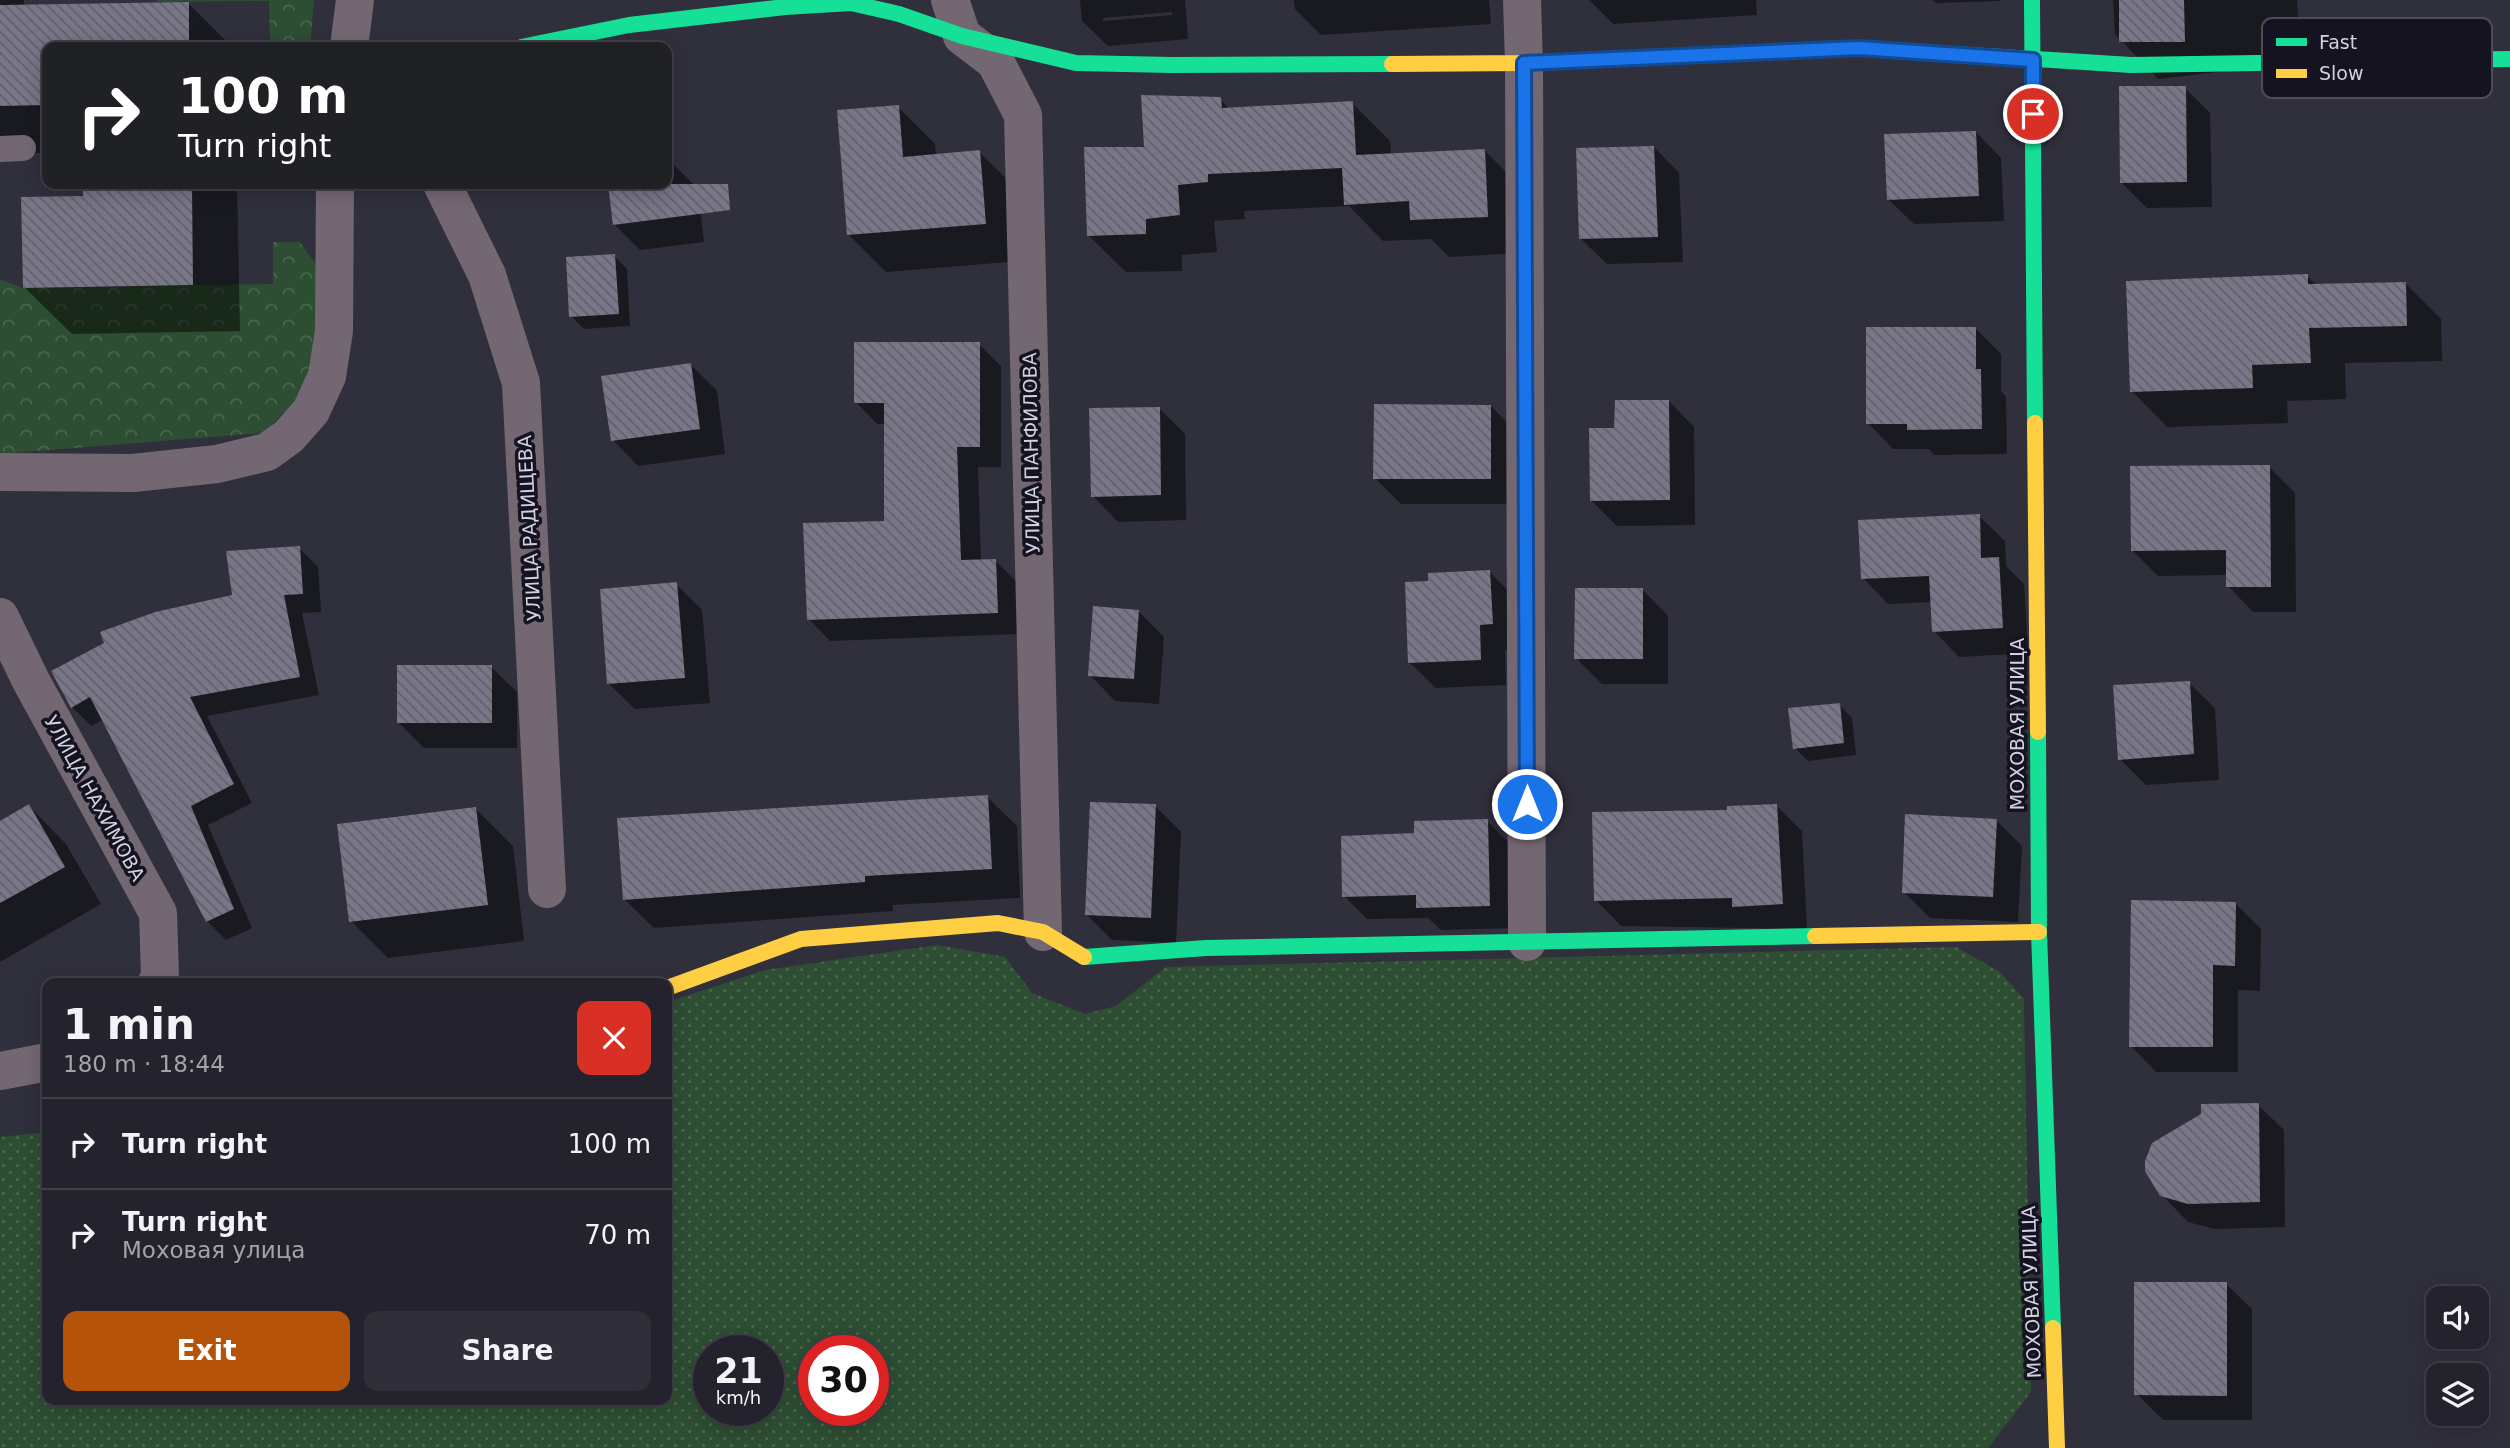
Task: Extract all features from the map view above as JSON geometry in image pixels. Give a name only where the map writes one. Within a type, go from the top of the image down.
[{"type":"street","points":[[350,42],[355,0]]},
{"type":"street","points":[[950,0],[962,36]]},
{"type":"street","points":[[1522,0],[1527,942]]},
{"type":"street","name":"МОХОВАЯ УЛИЦА","points":[[2032,0],[2039,932],[2057,1448]]},
{"type":"street","points":[[546,42],[629,25],[785,7],[851,3],[899,14],[962,36],[1076,63],[1524,63],[1859,48],[2131,65],[2262,63]]},
{"type":"street","name":"УЛИЦА ПАНФИЛОВА","points":[[962,36],[995,61],[1023,115],[1042,932]]},
{"type":"street","points":[[2492,59],[2510,59]]},
{"type":"street","points":[[0,472],[134,473],[217,464],[267,452],[289,436],[311,411],[327,376],[334,331],[335,189]]},
{"type":"street","name":"УЛИЦА РАДИЩЕВА","points":[[444,189],[487,275],[521,383],[547,888]]},
{"type":"street","name":"УЛИЦА НАХИМОВА","points":[[0,617],[30,681],[158,913],[159,978]]},
{"type":"street","points":[[672,986],[801,939],[998,923],[1042,932],[1084,957],[1206,948],[2039,932]]},
{"type":"street","points":[[0,1071],[42,1063]]},
{"type":"green space","points":[[314,0],[310,42],[270,42],[269,1],[157,2]]},
{"type":"green space","points":[[273,242],[300,242],[318,267],[322,319],[311,386],[263,433],[0,454],[0,279],[23,288],[273,284]]},
{"type":"green space","points":[[937,945],[1005,957],[1032,993],[1085,1014],[1116,1006],[1166,967],[1956,947],[2000,972],[2024,999],[2031,1392],[1988,1448],[0,1448],[0,1137],[42,1133],[42,1405],[672,1405],[672,1000],[765,970]]},
{"type":"building","points":[[2119,0],[2184,0],[2185,42],[2119,42]]},
{"type":"building","points":[[189,2],[189,42],[42,42],[42,105],[0,106],[0,5]]},
{"type":"building","points":[[2119,86],[2186,86],[2187,182],[2120,183]]},
{"type":"building","points":[[1141,95],[1221,97],[1222,108],[1353,101],[1356,155],[1485,149],[1488,217],[1410,220],[1409,201],[1344,205],[1342,168],[1208,174],[1208,182],[1178,185],[1180,215],[1146,219],[1146,234],[1087,236],[1084,147],[1144,147]]},
{"type":"building","points":[[899,105],[903,157],[980,150],[986,224],[847,235],[837,110]]},
{"type":"building","points":[[1976,131],[1979,196],[1887,200],[1884,134]]},
{"type":"building","points":[[1654,146],[1658,237],[1579,239],[1576,148]]},
{"type":"building","points":[[672,184],[728,184],[730,210],[613,225],[609,189],[672,189]]},
{"type":"building","points":[[83,189],[192,189],[193,285],[23,288],[21,197],[83,196]]},
{"type":"building","points":[[615,254],[619,314],[569,317],[566,257]]},
{"type":"building","points":[[2308,274],[2308,284],[2406,282],[2407,326],[2309,328],[2311,363],[2252,365],[2253,388],[2130,392],[2126,281]]},
{"type":"building","points":[[1866,327],[1976,327],[1976,369],[1981,369],[1982,429],[1907,430],[1907,424],[1866,424]]},
{"type":"building","points":[[854,342],[980,342],[980,447],[957,447],[961,560],[996,559],[998,613],[807,620],[803,523],[884,521],[884,403],[854,403]]},
{"type":"building","points":[[691,363],[700,429],[611,441],[601,376]]},
{"type":"building","points":[[1615,400],[1669,400],[1670,500],[1590,501],[1589,428],[1614,428]]},
{"type":"building","points":[[1374,404],[1491,405],[1491,479],[1373,479]]},
{"type":"building","points":[[1160,407],[1161,495],[1091,497],[1089,408]]},
{"type":"building","points":[[2270,465],[2271,587],[2226,587],[2226,550],[2131,551],[2130,466]]},
{"type":"building","points":[[1980,514],[1981,558],[1999,557],[2003,628],[1932,632],[1929,576],[1861,579],[1858,520]]},
{"type":"building","points":[[300,546],[303,594],[284,595],[300,677],[190,697],[234,784],[191,806],[234,909],[206,922],[90,697],[71,708],[51,671],[104,643],[100,632],[155,612],[232,595],[226,551]]},
{"type":"building","points":[[1490,570],[1493,624],[1480,625],[1481,660],[1408,663],[1405,582],[1428,581],[1428,573]]},
{"type":"building","points":[[677,582],[685,678],[607,684],[600,589]]},
{"type":"building","points":[[1575,588],[1643,588],[1643,659],[1574,659]]},
{"type":"building","points":[[1093,606],[1139,610],[1134,679],[1088,676]]},
{"type":"building","points":[[397,665],[492,665],[492,723],[397,723]]},
{"type":"building","points":[[2190,681],[2194,754],[2118,760],[2113,685]]},
{"type":"building","points":[[1840,703],[1844,743],[1793,749],[1788,708]]},
{"type":"building","points":[[988,795],[992,869],[865,876],[865,882],[623,900],[617,818]]},
{"type":"building","points":[[1090,802],[1156,804],[1151,918],[1085,915]]},
{"type":"building","points":[[29,804],[65,867],[0,903],[0,821]]},
{"type":"building","points":[[1777,804],[1783,904],[1732,907],[1732,898],[1594,901],[1592,812],[1727,810],[1727,806]]},
{"type":"building","points":[[476,807],[488,905],[349,922],[337,824]]},
{"type":"building","points":[[1905,814],[1997,819],[1993,897],[1902,893]]},
{"type":"building","points":[[1488,819],[1490,906],[1416,908],[1416,895],[1342,897],[1341,836],[1414,833],[1414,821]]},
{"type":"building","points":[[2131,900],[2236,902],[2235,966],[2213,965],[2213,1047],[2129,1047]]},
{"type":"building","points":[[2259,1103],[2260,1202],[2188,1204],[2160,1196],[2145,1171],[2145,1161],[2152,1143],[2201,1114],[2201,1104]]},
{"type":"building","points":[[2134,1282],[2227,1282],[2227,1396],[2134,1395]]},
{"type":"traffic: fast","points":[[2032,0],[2035,423]]},
{"type":"traffic: fast","points":[[546,42],[629,25],[785,7],[851,3],[899,14],[962,36],[1076,63],[1392,64]]},
{"type":"traffic: fast","points":[[1767,52],[1859,48],[2131,65],[2262,63]]},
{"type":"traffic: fast","points":[[2492,59],[2510,59]]},
{"type":"traffic: fast","points":[[2038,732],[2039,932],[2053,1328]]},
{"type":"traffic: fast","points":[[1084,957],[1206,948],[1815,936]]},
{"type":"traffic: slow","points":[[1392,64],[1524,63],[1767,52]]},
{"type":"traffic: slow","points":[[2035,423],[2038,732]]},
{"type":"traffic: slow","points":[[672,986],[801,939],[998,923],[1043,932],[1084,957]]},
{"type":"traffic: slow","points":[[1815,936],[2039,932]]},
{"type":"traffic: slow","points":[[2053,1328],[2057,1448]]},
{"type":"route","points":[[1527,804],[1524,63],[1859,48],[2033,60],[2033,114]]}]
